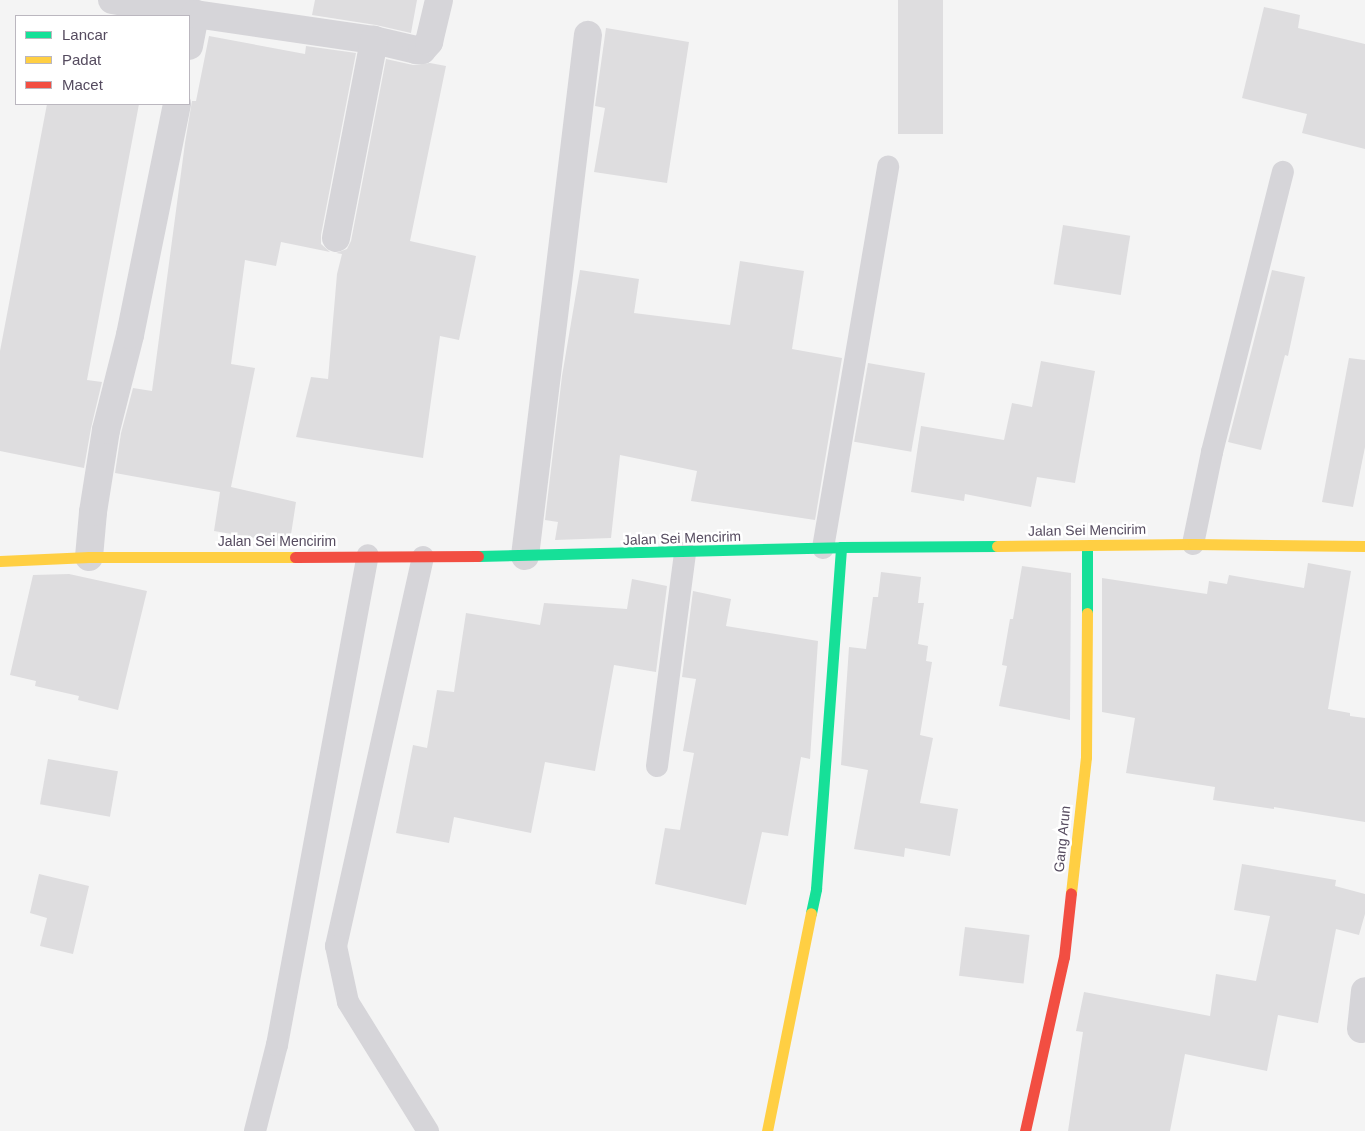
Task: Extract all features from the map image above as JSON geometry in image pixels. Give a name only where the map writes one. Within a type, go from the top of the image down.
[{"type":"street","points":[[112,0],[374,40],[416,50],[422,50],[429,42],[439,0]]},
{"type":"street","points":[[190,41],[195,14]]},
{"type":"street","points":[[525,556],[588,35]]},
{"type":"street","points":[[336,238],[374,40]]},
{"type":"street","points":[[89,557],[93,512],[106,430],[130,335],[177,105]]},
{"type":"street","name":"Jalan Sei Mencirim","points":[[0,561],[89,557],[525,556],[832,548],[1193,544],[1365,546]]},
{"type":"street","name":"Gang Arun","points":[[1025,1131],[1064,957],[1085,766],[1087,546]]},
{"type":"street","points":[[767,1131],[816,889],[832,548]]},
{"type":"street","points":[[1361,1028],[1365,991]]},
{"type":"lane","points":[[832,548],[888,167]]},
{"type":"lane","points":[[1193,544],[1212,452],[1283,172]]},
{"type":"lane","points":[[657,766],[685,553]]},
{"type":"lane","points":[[255,1131],[277,1045],[368,555]]},
{"type":"lane","points":[[423,557],[336,946],[348,1002],[428,1131]]},
{"type":"building","points":[[315,0],[417,0],[411,33],[376,25],[312,15]]},
{"type":"building","points":[[898,0],[943,0],[943,134],[898,134]]},
{"type":"building","points":[[1264,7],[1300,15],[1298,28],[1365,44],[1365,149],[1302,133],[1307,114],[1242,98]]},
{"type":"building","points":[[606,28],[689,42],[667,183],[594,172],[605,108],[595,106]]},
{"type":"building","points":[[209,36],[305,54],[306,46],[356,53],[321,235],[321,244],[330,252],[281,242],[276,266],[245,260],[231,364],[255,368],[231,487],[296,502],[290,541],[275,541],[214,531],[220,492],[115,473],[121,433],[133,388],[152,391],[185,143],[192,101],[196,101]]},
{"type":"building","points":[[386,59],[413,65],[430,63],[446,66],[410,241],[476,256],[459,340],[440,336],[423,458],[296,437],[311,377],[328,379],[337,274],[342,254],[336,253],[347,249],[351,241]]},
{"type":"building","points":[[47,105],[139,105],[87,380],[102,382],[84,468],[0,451],[0,351]]},
{"type":"building","points":[[1063,225],[1130,236],[1121,295],[1054,284]]},
{"type":"building","points":[[740,261],[804,271],[792,349],[842,358],[815,520],[691,501],[697,471],[620,455],[611,538],[555,540],[558,522],[545,520],[562,376],[580,270],[639,279],[634,313],[730,325]]},
{"type":"building","points":[[1272,270],[1305,277],[1288,356],[1285,355],[1261,450],[1228,442]]},
{"type":"building","points":[[1349,358],[1365,360],[1365,447],[1353,507],[1322,502]]},
{"type":"building","points":[[1041,361],[1095,371],[1075,483],[1037,477],[1031,507],[965,494],[964,501],[911,492],[921,426],[1004,440],[1012,403],[1032,407]]},
{"type":"building","points":[[868,363],[925,373],[911,452],[854,442]]},
{"type":"building","points":[[1308,563],[1351,571],[1328,709],[1350,713],[1350,716],[1365,718],[1365,822],[1274,807],[1274,809],[1213,800],[1215,787],[1126,773],[1135,718],[1102,712],[1102,578],[1207,594],[1209,581],[1227,584],[1229,575],[1304,588]]},
{"type":"building","points":[[1022,566],[1071,573],[1070,720],[999,706],[1007,666],[1002,665],[1010,619],[1013,619]]},
{"type":"building","points":[[881,572],[921,577],[918,603],[924,603],[918,644],[928,646],[926,661],[932,662],[920,735],[933,738],[920,803],[958,809],[950,856],[905,848],[904,857],[854,849],[868,770],[841,765],[849,647],[866,649],[873,597],[878,597]]},
{"type":"building","points":[[69,574],[147,591],[118,710],[78,700],[79,696],[35,686],[36,681],[10,675],[33,575]]},
{"type":"building","points":[[632,579],[667,586],[656,672],[614,665],[595,771],[545,762],[531,833],[454,817],[449,843],[396,833],[413,745],[427,748],[437,690],[454,692],[466,613],[540,625],[544,603],[627,609]]},
{"type":"building","points":[[693,591],[731,599],[726,626],[818,641],[810,759],[801,757],[788,836],[762,832],[746,905],[655,884],[665,828],[680,830],[694,753],[683,751],[696,679],[682,677]]},
{"type":"building","points":[[48,759],[118,771],[110,817],[40,804]]},
{"type":"building","points":[[1242,864],[1336,880],[1335,886],[1365,894],[1365,914],[1359,935],[1336,929],[1318,1023],[1278,1015],[1267,1071],[1185,1054],[1170,1131],[1068,1131],[1083,1032],[1076,1031],[1084,992],[1210,1016],[1216,974],[1256,981],[1270,916],[1234,910]]},
{"type":"building","points":[[39,874],[89,886],[73,954],[40,946],[47,918],[30,913]]},
{"type":"building","points":[[965,927],[1030,935],[1024,984],[959,976]]},
{"type":"traffic: fast","points":[[478,556],[841,547],[997,546]]},
{"type":"traffic: fast","points":[[1087,546],[1087,613]]},
{"type":"traffic: fast","points":[[811,913],[816,889],[841,547]]},
{"type":"traffic: slow","points":[[997,546],[1193,544],[1365,546]]},
{"type":"traffic: slow","points":[[0,561],[89,557],[295,557]]},
{"type":"traffic: slow","points":[[1071,893],[1086,757],[1087,613]]},
{"type":"traffic: slow","points":[[767,1131],[811,913]]},
{"type":"traffic: jam","points":[[295,557],[478,556]]},
{"type":"traffic: jam","points":[[1025,1131],[1064,957],[1071,893]]}]
